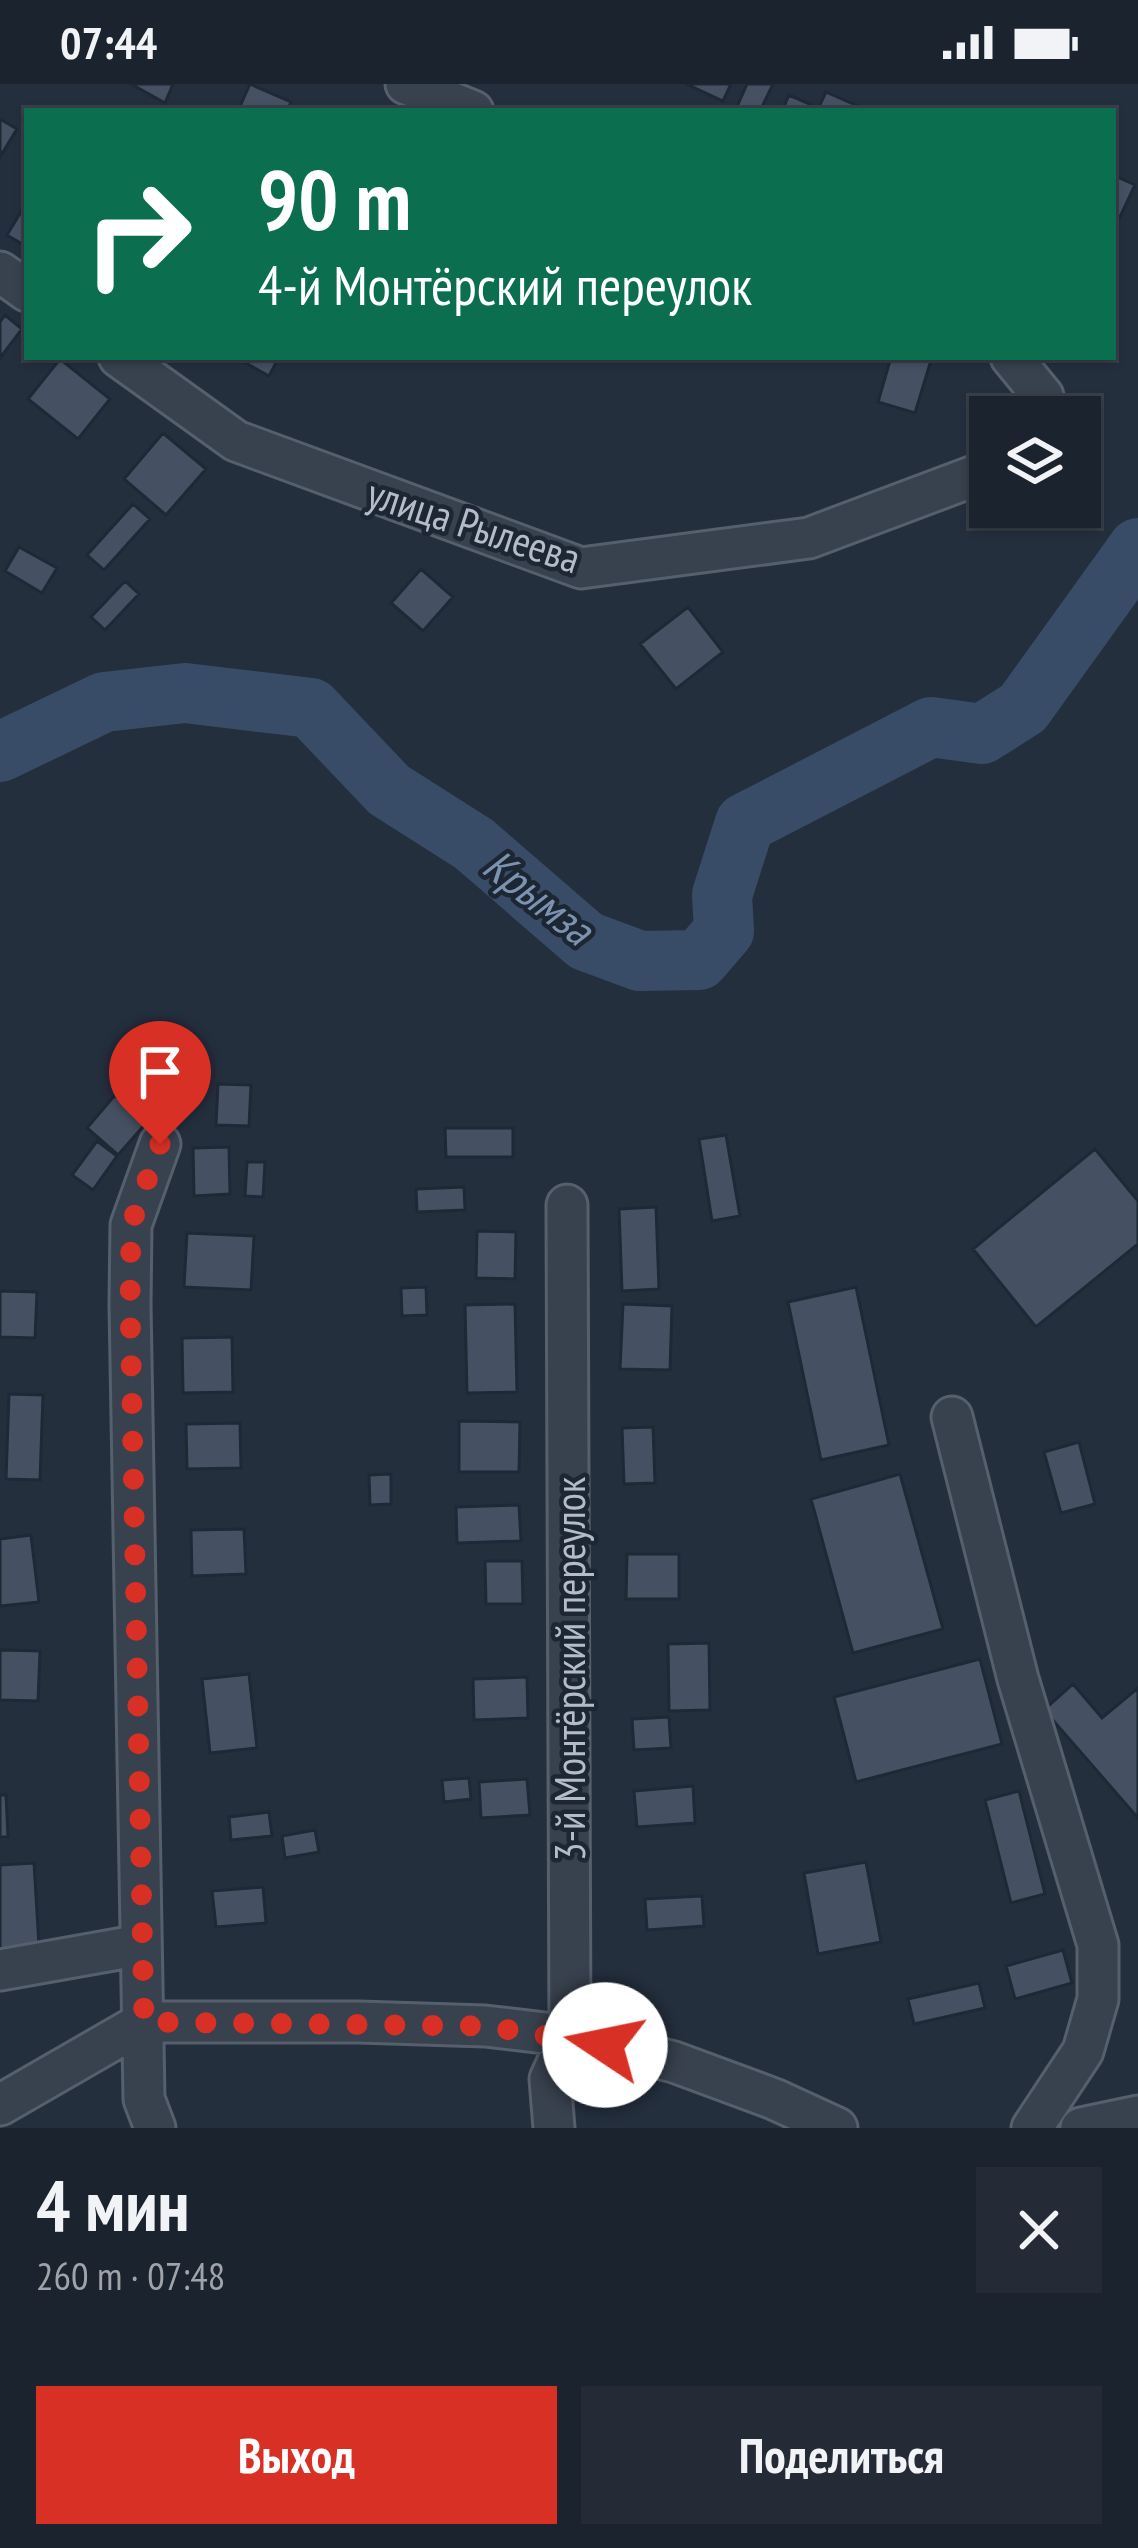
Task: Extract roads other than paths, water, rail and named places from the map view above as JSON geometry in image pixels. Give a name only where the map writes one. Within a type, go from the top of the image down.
[{"type":"street","points":[[406,84],[466,108]]},
{"type":"street","name":"улица Рылеева","points":[[123,360],[236,441],[581,568],[809,538],[969,478]]},
{"type":"street","points":[[1013,360],[1042,396]]},
{"type":"street","points":[[154,2128],[144,2099],[131,1225],[160,1144]]},
{"type":"street","name":"3-й Монтёрский переулок","points":[[554,2128],[550,2079],[570,2036],[567,1204]]},
{"type":"street","points":[[952,1418],[1018,1679],[1098,1945],[1099,1999],[1083,2051],[1032,2128]]},
{"type":"street","points":[[0,1970],[141,1945]]},
{"type":"street","points":[[0,2105],[144,2022],[485,2026],[570,2036],[674,2062],[771,2114],[837,2128]]},
{"type":"street","points":[[1081,2128],[1138,2116]]},
{"type":"waterway","name":"Крымза","points":[[0,752],[104,702],[185,693],[311,708],[389,790],[474,844],[586,941],[640,961],[699,960],[724,931],[722,895],[745,823],[931,727],[982,734],[1023,708],[1138,548]]}]
